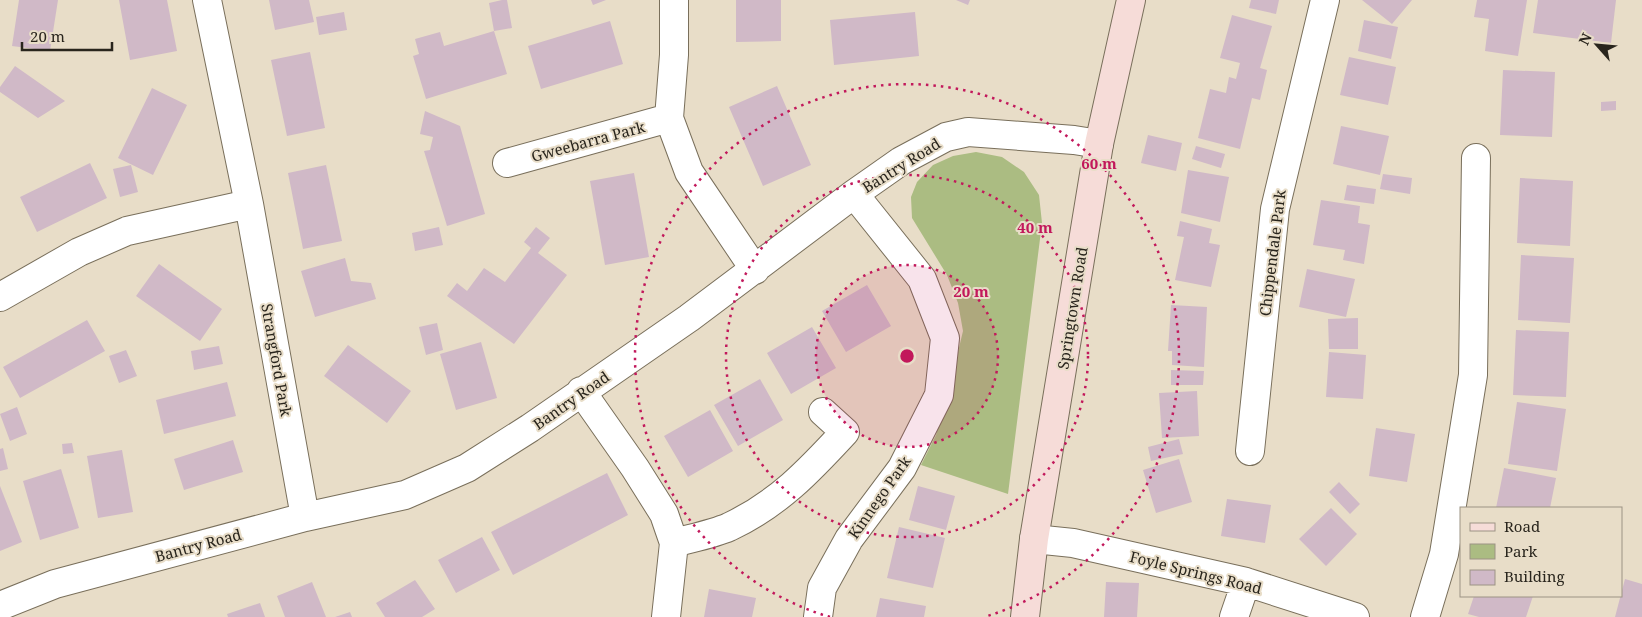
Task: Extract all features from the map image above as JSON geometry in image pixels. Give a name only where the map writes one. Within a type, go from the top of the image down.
[{"type":"main road","name":"Springtown Road","points":[[1025,617],[1034,539],[1099,144],[1131,0]]},
{"type":"street","name":"Strangford Park","points":[[207,0],[249,204],[306,517]]},
{"type":"street","points":[[674,0],[674,56],[668,118],[689,172],[755,270]]},
{"type":"street","name":"Chippendale Park","points":[[1250,451],[1275,209],[1325,0]]},
{"type":"street","name":"Gweebarra Park","points":[[507,163],[668,118]]},
{"type":"street","name":"Bantry Road","points":[[0,606],[55,584],[306,517],[405,496],[467,468],[530,428],[689,318],[854,194],[900,162],[946,137],[968,132],[1074,140],[1099,144]]},
{"type":"street","points":[[1425,617],[1444,554],[1473,375],[1476,158]]},
{"type":"street","name":"Kinnego Park","points":[[818,617],[822,588],[849,539],[902,468],[939,395],[944,338],[922,279],[854,194]]},
{"type":"street","points":[[0,297],[79,252],[127,231],[249,204]]},
{"type":"street","points":[[582,391],[664,514],[674,543],[666,617]]},
{"type":"street","points":[[674,543],[728,527],[778,499],[816,464],[844,432],[824,412]]},
{"type":"street","name":"Foyle Springs Road","points":[[1034,539],[1073,543],[1246,582],[1355,617]]},
{"type":"street","points":[[1234,617],[1246,582]]},
{"type":"green space","points":[[976,152],[1002,157],[1024,172],[1039,195],[1042,223],[1008,494],[921,465],[936,435],[963,331],[958,303],[947,275],[912,218],[911,197],[917,182],[933,165],[953,156]]},
{"type":"building","points":[[19,0],[58,0],[50,51],[12,46]]},
{"type":"building","points":[[119,0],[167,0],[177,51],[130,60]]},
{"type":"building","points":[[269,0],[309,0],[314,22],[275,30]]},
{"type":"building","points":[[507,0],[512,28],[494,31],[489,3]]},
{"type":"building","points":[[591,0],[606,0],[593,5]]},
{"type":"building","points":[[736,0],[781,0],[781,41],[736,42]]},
{"type":"building","points":[[956,0],[970,0],[968,5]]},
{"type":"building","points":[[1251,0],[1279,0],[1276,14],[1249,8]]},
{"type":"building","points":[[1362,0],[1412,0],[1392,24]]},
{"type":"building","points":[[1477,0],[1527,0],[1518,56],[1485,51],[1489,19],[1474,17]]},
{"type":"building","points":[[1538,0],[1616,0],[1611,43],[1533,33]]},
{"type":"building","points":[[344,12],[347,30],[319,35],[316,17]]},
{"type":"building","points":[[915,12],[919,56],[834,65],[830,20]]},
{"type":"building","points":[[1232,15],[1272,26],[1260,68],[1267,70],[1260,100],[1252,98],[1240,149],[1198,138],[1210,89],[1226,93],[1229,77],[1236,79],[1240,63],[1220,58]]},
{"type":"building","points":[[1364,20],[1398,27],[1391,59],[1358,51]]},
{"type":"building","points":[[610,21],[623,64],[541,89],[528,46]]},
{"type":"building","points":[[494,31],[507,74],[426,99],[413,56],[419,54],[415,39],[440,32],[444,46]]},
{"type":"building","points":[[310,52],[325,128],[287,136],[271,60]]},
{"type":"building","points":[[1349,57],[1396,67],[1388,105],[1340,95]]},
{"type":"building","points":[[15,66],[65,101],[38,118],[0,92],[0,87]]},
{"type":"building","points":[[1503,70],[1555,72],[1552,137],[1500,135]]},
{"type":"building","points":[[777,86],[811,165],[763,186],[729,107]]},
{"type":"building","points":[[152,88],[187,105],[153,175],[118,158]]},
{"type":"building","points":[[1616,101],[1616,110],[1601,111],[1601,102]]},
{"type":"building","points":[[425,111],[460,126],[485,214],[447,226],[424,151],[430,150],[433,137],[420,134]]},
{"type":"building","points":[[1341,126],[1389,136],[1380,175],[1333,164]]},
{"type":"building","points":[[1148,135],[1182,143],[1176,171],[1141,163]]},
{"type":"building","points":[[1196,146],[1225,154],[1221,168],[1192,159]]},
{"type":"building","points":[[90,163],[107,198],[37,232],[20,197]]},
{"type":"building","points":[[131,165],[138,192],[120,197],[113,169]]},
{"type":"building","points":[[326,165],[342,241],[303,249],[288,173]]},
{"type":"building","points":[[1188,170],[1229,177],[1220,222],[1181,213]]},
{"type":"building","points":[[634,173],[649,257],[605,265],[590,181]]},
{"type":"building","points":[[1383,174],[1412,178],[1410,194],[1380,189]]},
{"type":"building","points":[[1520,178],[1573,181],[1570,246],[1517,243]]},
{"type":"building","points":[[1347,185],[1376,189],[1374,204],[1344,200]]},
{"type":"building","points":[[1321,200],[1360,206],[1358,223],[1370,225],[1364,264],[1343,260],[1345,250],[1313,245]]},
{"type":"building","points":[[1180,221],[1212,229],[1209,243],[1220,245],[1211,287],[1175,280],[1184,237],[1177,236]]},
{"type":"building","points":[[439,227],[443,245],[415,251],[412,233]]},
{"type":"building","points":[[536,227],[550,238],[538,253],[567,275],[514,344],[447,296],[457,283],[467,291],[484,268],[505,282],[531,248],[524,242]]},
{"type":"building","points":[[1521,255],[1574,258],[1570,323],[1518,320]]},
{"type":"building","points":[[345,258],[351,281],[371,283],[376,299],[315,317],[301,271]]},
{"type":"building","points":[[159,264],[222,309],[200,341],[136,296]]},
{"type":"building","points":[[1307,269],[1355,279],[1346,317],[1299,307]]},
{"type":"building","points":[[867,285],[891,326],[846,352],[822,311]]},
{"type":"building","points":[[1171,305],[1207,307],[1204,367],[1172,365],[1172,351],[1168,351]]},
{"type":"building","points":[[1358,318],[1358,349],[1329,349],[1328,319]]},
{"type":"building","points":[[87,320],[105,351],[20,398],[3,367]]},
{"type":"building","points":[[437,323],[443,350],[426,355],[419,327]]},
{"type":"building","points":[[812,327],[836,368],[791,394],[767,353]]},
{"type":"building","points":[[1516,330],[1569,332],[1566,397],[1513,395]]},
{"type":"building","points":[[481,342],[497,398],[456,410],[440,354]]},
{"type":"building","points":[[348,345],[411,391],[387,423],[324,376]]},
{"type":"building","points":[[219,346],[223,364],[194,370],[191,351]]},
{"type":"building","points":[[126,350],[137,376],[119,383],[109,356]]},
{"type":"building","points":[[1329,352],[1366,355],[1363,399],[1326,397]]},
{"type":"building","points":[[1171,370],[1204,371],[1203,385],[1171,385]]},
{"type":"building","points":[[760,379],[783,420],[738,446],[714,405]]},
{"type":"building","points":[[227,382],[236,416],[164,434],[156,400]]},
{"type":"building","points":[[1197,391],[1199,436],[1162,438],[1159,393]]},
{"type":"building","points":[[1517,402],[1566,409],[1557,471],[1508,464]]},
{"type":"building","points":[[17,407],[27,434],[10,441],[0,414]]},
{"type":"building","points":[[710,410],[733,451],[688,477],[664,436]]},
{"type":"building","points":[[1376,428],[1415,434],[1407,482],[1369,476]]},
{"type":"building","points":[[1179,439],[1183,454],[1151,461],[1148,447]]},
{"type":"building","points":[[233,440],[243,472],[184,490],[174,459]]},
{"type":"building","points":[[72,443],[74,453],[63,454],[62,444]]},
{"type":"building","points":[[3,448],[8,469],[0,471],[0,449]]},
{"type":"building","points":[[122,450],[133,512],[98,518],[87,456]]},
{"type":"building","points":[[1179,459],[1192,502],[1156,513],[1143,470]]},
{"type":"building","points":[[1504,468],[1556,478],[1550,507],[1496,507]]},
{"type":"building","points":[[61,469],[79,528],[40,540],[23,481]]},
{"type":"building","points":[[607,473],[628,515],[513,575],[491,532]]},
{"type":"building","points":[[1339,482],[1360,504],[1350,514],[1329,492]]},
{"type":"building","points":[[0,486],[22,542],[0,551]]},
{"type":"building","points":[[918,486],[955,496],[946,530],[909,520]]},
{"type":"building","points":[[1227,499],[1271,505],[1265,543],[1221,536]]},
{"type":"building","points":[[1331,508],[1357,534],[1326,566],[1299,539]]},
{"type":"building","points":[[899,527],[945,538],[933,588],[887,578]]},
{"type":"building","points":[[482,537],[500,570],[456,593],[438,560]]},
{"type":"building","points":[[1625,579],[1642,584],[1642,617],[1615,617],[1620,597],[1622,597]]},
{"type":"building","points":[[415,580],[435,609],[422,617],[385,617],[376,603]]},
{"type":"building","points":[[312,582],[326,617],[285,617],[277,596]]},
{"type":"building","points":[[1106,582],[1139,583],[1137,617],[1104,617]]},
{"type":"building","points":[[709,589],[756,598],[752,617],[704,617]]},
{"type":"building","points":[[1474,597],[1533,597],[1526,617],[1479,617],[1468,614]]},
{"type":"building","points":[[880,598],[926,606],[924,617],[876,617]]},
{"type":"building","points":[[260,603],[265,617],[228,617],[227,614]]},
{"type":"building","points":[[350,612],[352,617],[335,617]]}]
